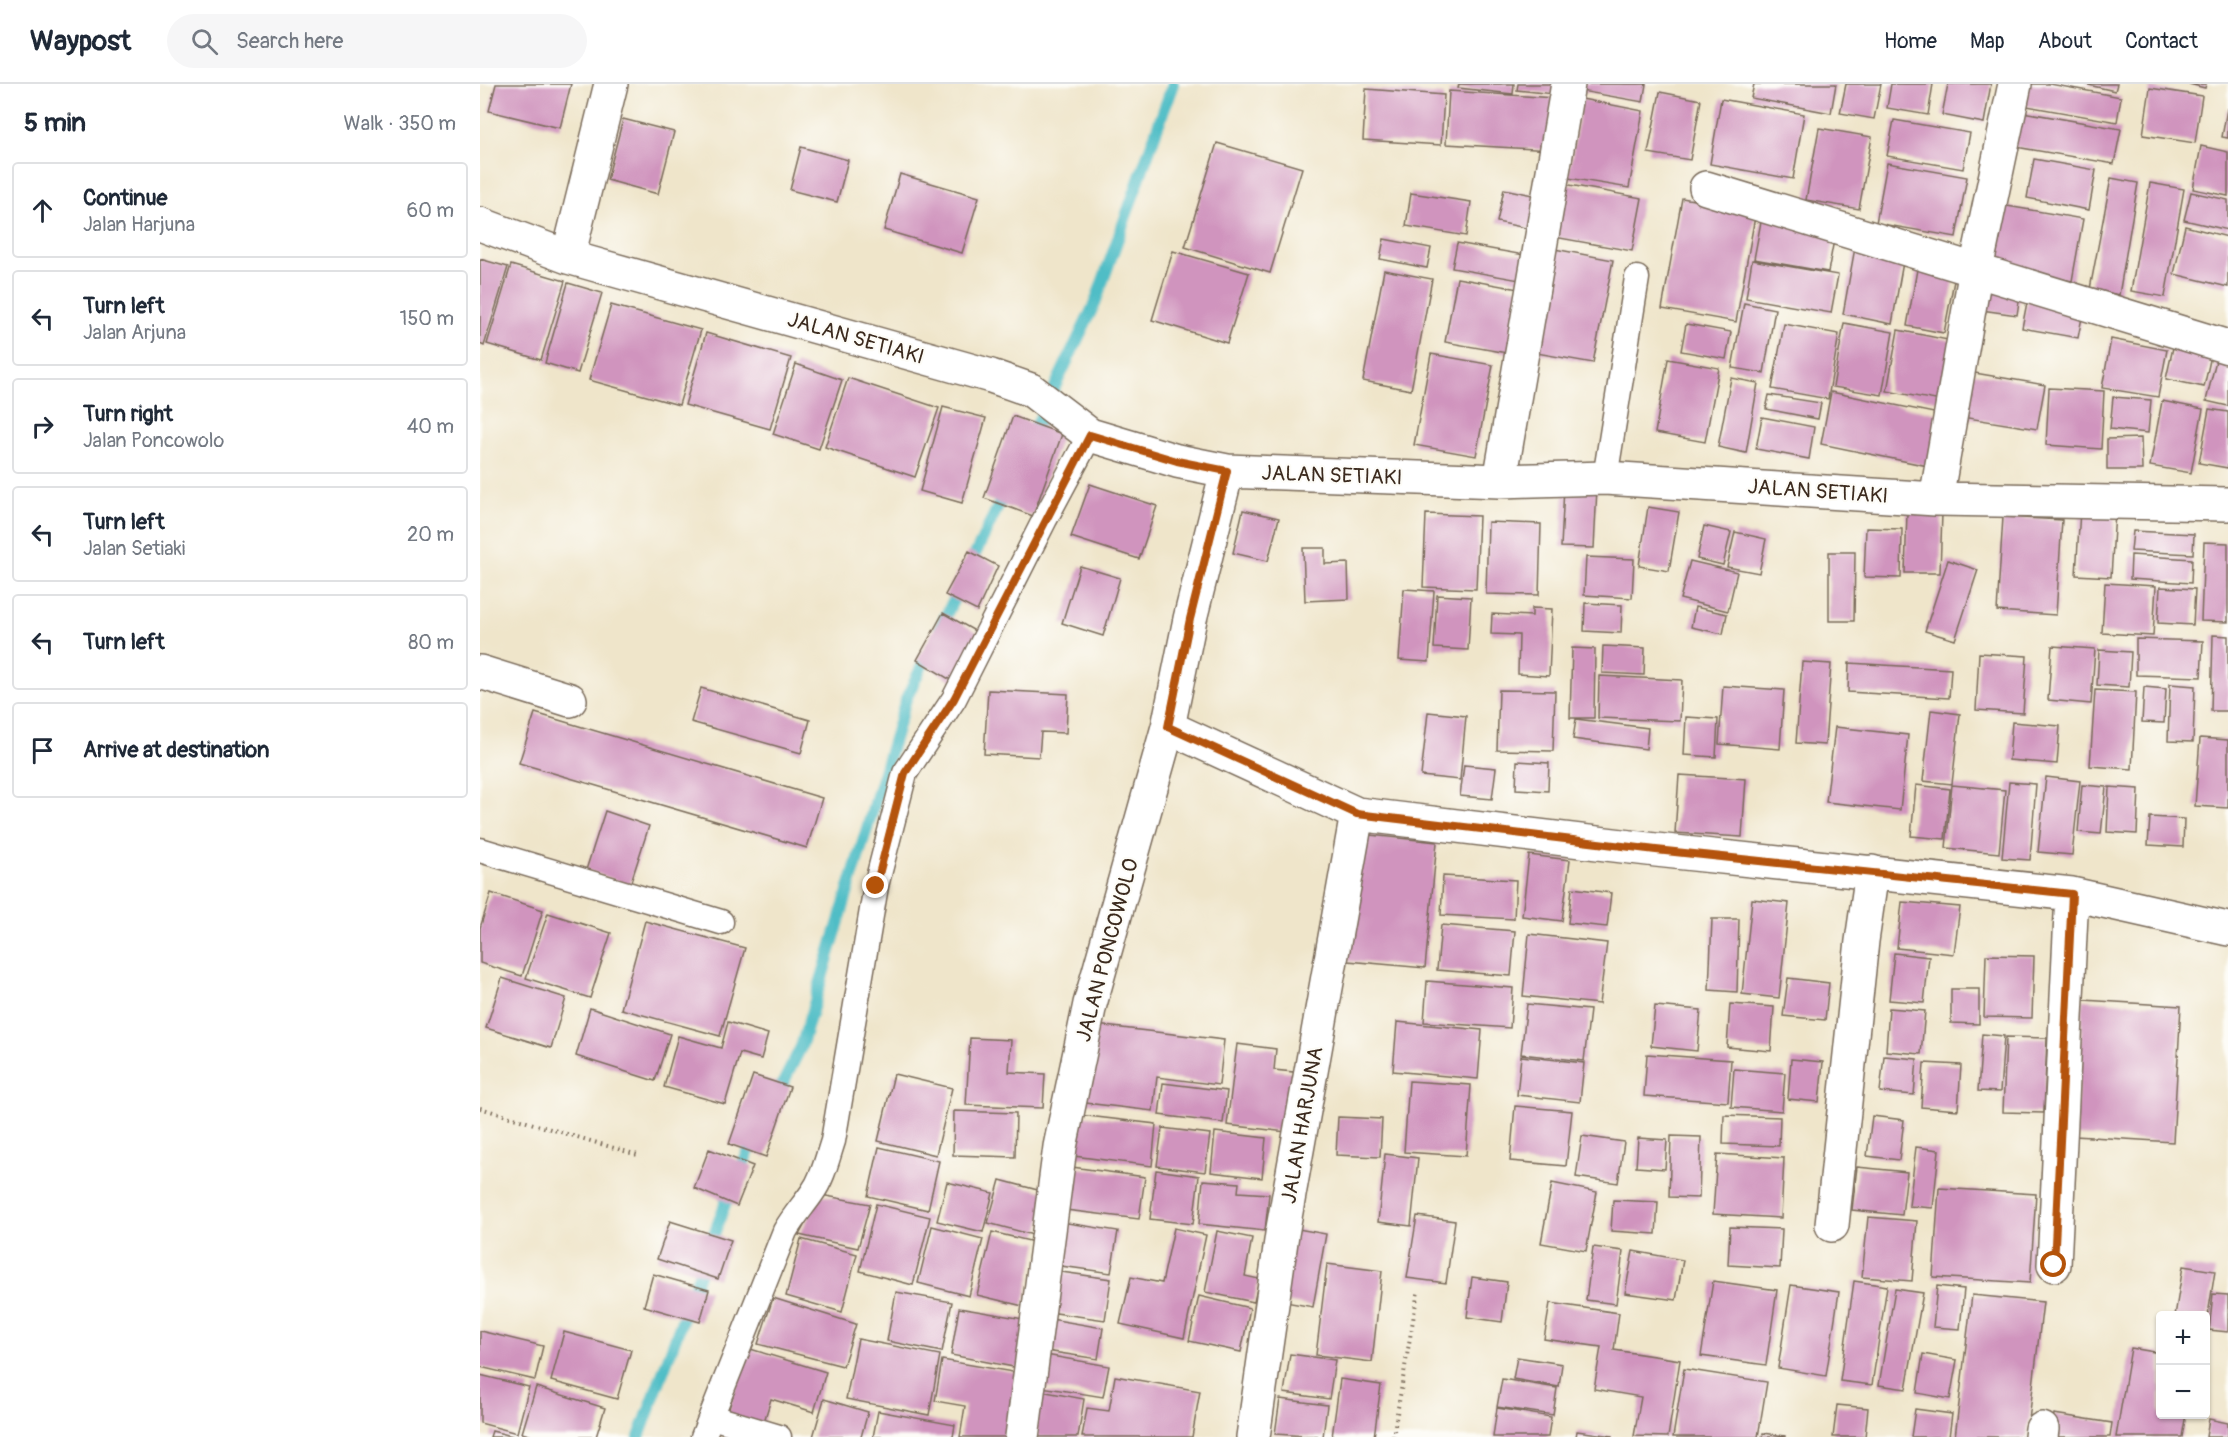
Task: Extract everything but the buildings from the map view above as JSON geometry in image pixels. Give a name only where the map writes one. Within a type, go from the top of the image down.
[{"type":"street","points":[[568,257],[611,84]]},
{"type":"street","points":[[1500,481],[1568,84]]},
{"type":"street","points":[[1936,499],[1976,269],[2015,84]]},
{"type":"street","points":[[1706,188],[2228,347]]},
{"type":"street","name":"JALAN SETIAKI","points":[[480,224],[568,257],[991,376],[1031,390],[1058,413],[1090,435],[1177,461],[1227,471],[1500,481],[1605,478],[1936,499],[2228,504]]},
{"type":"street","name":"JALAN PONCOWOLO","points":[[1022,1437],[1060,1147],[1074,1078],[1107,937],[1146,814],[1168,727],[1190,619],[1227,471]]},
{"type":"street","points":[[480,672],[570,700]]},
{"type":"street","points":[[1168,727],[1357,814],[1656,850],[2072,894],[2228,929]]},
{"type":"street","name":"JALAN HARJUNA","points":[[1253,1437],[1282,1234],[1357,814]]},
{"type":"street","points":[[1832,1226],[1862,941],[1872,872]]},
{"type":"street","points":[[2054,1265],[2072,894]]},
{"type":"lane","points":[[1605,478],[1637,278]]},
{"type":"lane","points":[[779,1437],[708,1427],[785,1231],[797,1211],[812,1194],[822,1175],[833,1141],[876,886],[905,773],[954,699],[1090,435]]},
{"type":"lane","points":[[480,850],[721,922]]},
{"type":"path","points":[[480,1108],[641,1156]]},
{"type":"path","points":[[1392,1437],[1418,1291]]},
{"type":"waterway","points":[[1030,439],[1095,303],[1173,84]]},
{"type":"waterway","points":[[968,569],[1006,490]]},
{"type":"waterway","points":[[940,628],[961,584]]},
{"type":"waterway","points":[[776,1097],[801,1047],[906,699],[930,649]]},
{"type":"waterway","points":[[639,1437],[731,1188],[756,1137]]},
{"type":"route","points":[[876,886],[905,773],[954,699],[1090,435],[1177,461],[1227,471],[1190,619],[1168,727],[1357,814],[1656,850],[2072,894],[2054,1265]]}]
